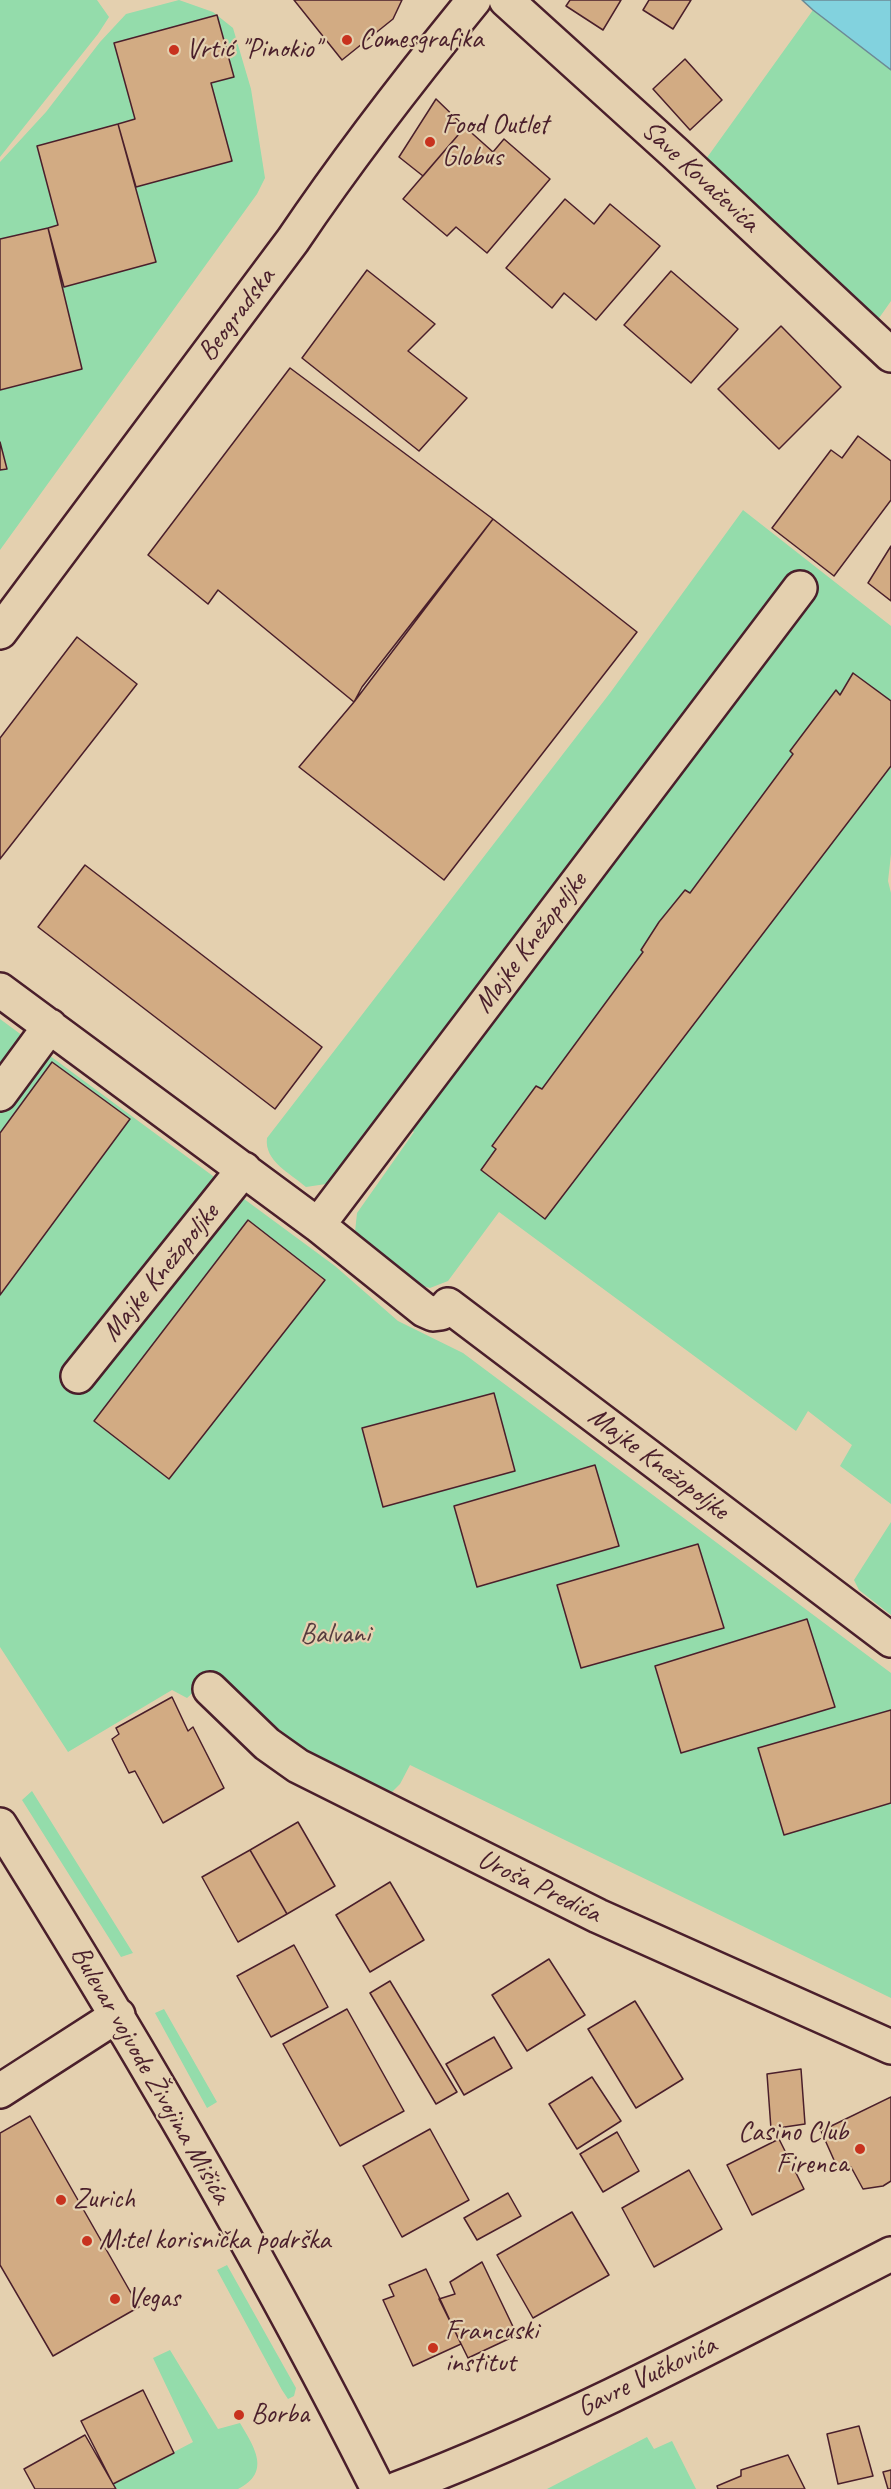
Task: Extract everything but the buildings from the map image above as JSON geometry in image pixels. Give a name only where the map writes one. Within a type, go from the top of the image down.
[{"type":"street","name":"Beogradska","points":[[0,632],[293,240],[324,194],[445,34],[474,0]]},
{"type":"street","name":"Save Kovačevića","points":[[506,0],[676,154],[891,356]]},
{"type":"street","name":"Majke Knežopoljke","points":[[800,588],[318,1225],[424,1310],[433,1314],[441,1313],[448,1305],[891,1640]]},
{"type":"street","points":[[0,990],[318,1225]]},
{"type":"street","points":[[0,1094],[50,1026]]},
{"type":"street","name":"Majke Knežopoljke","points":[[78,1376],[244,1169]]},
{"type":"street","name":"Uroša Predića","points":[[210,1689],[267,1744],[297,1766],[598,1916],[891,2047]]},
{"type":"street","name":"Bulevar vojvode Živojina Mišića","points":[[0,1825],[118,2014],[320,2374],[378,2489]]},
{"type":"street","points":[[0,2091],[118,2014]]},
{"type":"street","name":"Gavre Vučkovića","points":[[397,2489],[487,2455],[601,2401],[891,2254]]},
{"type":"green space","points":[[0,0],[97,0],[109,17],[0,157]]},
{"type":"green space","points":[[179,0],[213,12],[233,28],[251,89],[265,178],[257,194],[0,550],[0,162],[46,112],[100,42],[126,14]]},
{"type":"green space","points":[[813,10],[891,70],[891,301],[877,321],[706,159]]},
{"type":"green space","points":[[743,510],[891,626],[891,854],[888,881],[891,893],[891,1504],[840,1466],[852,1445],[808,1411],[796,1431],[499,1212],[448,1281],[430,1288],[419,1285],[360,1241],[355,1232],[357,1213],[414,1132],[388,1112],[326,1184],[306,1187],[279,1166],[267,1146],[267,1138],[610,693]]},
{"type":"green space","name":"Balvani","points":[[0,1019],[335,1266],[398,1321],[463,1353],[891,1673],[891,1998],[410,1765],[400,1784],[392,1792],[384,1791],[296,1744],[215,1673],[187,1698],[172,1690],[68,1752],[0,1647]]},
{"type":"green space","points":[[891,1522],[891,1615],[859,1590],[854,1580]]},
{"type":"green space","points":[[32,1791],[133,1953],[121,1957],[22,1800]]},
{"type":"green space","points":[[164,2009],[217,2102],[207,2108],[155,2013]]},
{"type":"green space","points":[[227,2265],[296,2388],[294,2396],[288,2399],[217,2270]]},
{"type":"green space","points":[[170,2350],[218,2429],[240,2423],[250,2441],[257,2459],[255,2475],[238,2489],[117,2489],[113,2484],[193,2442],[153,2358]]},
{"type":"green space","points":[[647,2437],[654,2449],[672,2441],[696,2489],[547,2489]]},
{"type":"water","points":[[802,0],[891,0],[891,70],[813,10]]},
{"type":"place","name":"Comesgrafika","points":[[347,40]]},
{"type":"place","name":"Vrtić \"Pinokio\"","points":[[174,50]]},
{"type":"place","name":"Food Outlet Globus","points":[[430,142]]},
{"type":"place","name":"Casino Club Firenca","points":[[860,2149]]},
{"type":"place","name":"Zurich","points":[[61,2200]]},
{"type":"place","name":"M:tel korisnička podrška","points":[[87,2241]]},
{"type":"place","name":"Vegas","points":[[115,2299]]},
{"type":"place","name":"Francuski institut","points":[[433,2348]]},
{"type":"place","name":"Borba","points":[[239,2415]]}]
